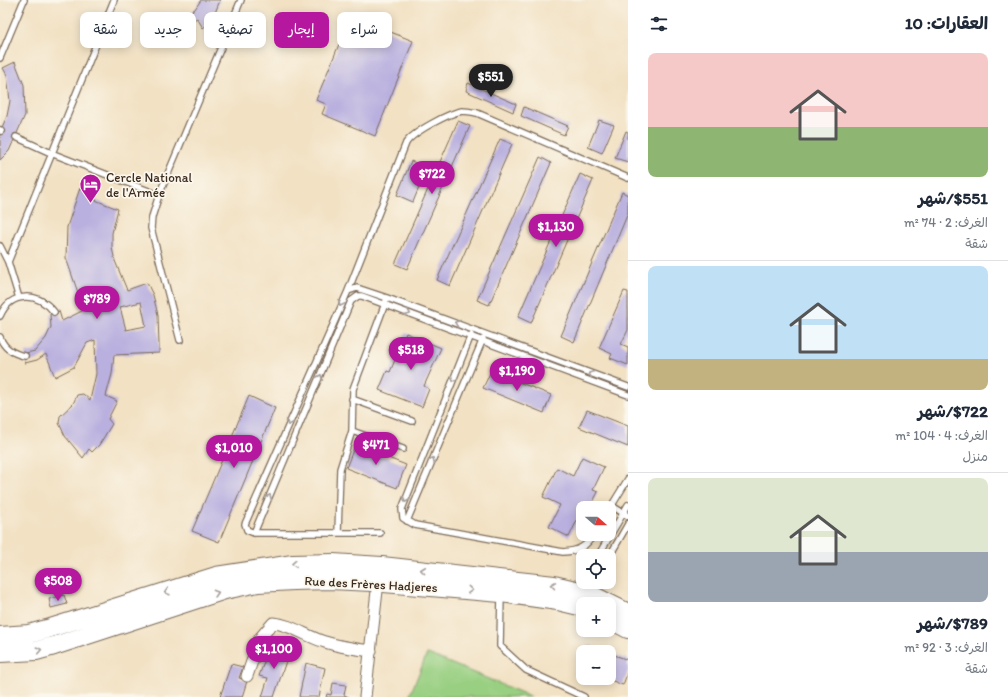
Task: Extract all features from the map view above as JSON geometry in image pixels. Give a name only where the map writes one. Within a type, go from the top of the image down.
[{"type":"main road","points":[[0,636],[28,634],[216,576],[252,569],[293,564],[333,563],[381,576],[554,585],[584,594],[628,613]]},
{"type":"main road","name":"Rue des Frères Hadjeres","points":[[0,653],[36,651],[194,599],[258,583],[381,576],[558,601],[584,594]]},
{"type":"main road","points":[[616,623],[628,629]]},
{"type":"street","points":[[365,697],[381,576]]},
{"type":"street","points":[[246,676],[260,638],[272,624],[283,624],[330,644],[371,651]]},
{"type":"lane","points":[[0,58],[24,0]]},
{"type":"lane","points":[[8,262],[114,0]]},
{"type":"lane","points":[[180,340],[151,228],[152,217],[159,195],[241,0]]},
{"type":"lane","points":[[380,533],[254,533],[247,530],[245,524],[348,290],[406,143],[414,134],[455,113],[463,111],[477,113],[628,178]]},
{"type":"lane","points":[[16,137],[51,153],[159,195]]},
{"type":"lane","points":[[0,246],[8,262],[20,298]]},
{"type":"lane","points":[[348,290],[357,288],[471,337],[628,395]]},
{"type":"lane","points":[[254,533],[351,301],[358,296],[386,301],[474,330],[628,387]]},
{"type":"lane","points":[[0,316],[10,302],[20,298],[30,297],[39,299],[48,304],[54,312]]},
{"type":"lane","points":[[338,533],[340,469],[352,431],[352,399],[355,380],[386,301]]},
{"type":"lane","points":[[474,330],[402,509],[402,515],[407,521],[415,525],[563,552],[581,549],[590,541]]},
{"type":"lane","points":[[407,521],[485,334]]},
{"type":"lane","points":[[0,337],[7,348],[16,354],[25,356]]},
{"type":"lane","points":[[352,399],[412,421]]},
{"type":"lane","points":[[352,431],[403,449]]},
{"type":"lane","points":[[614,501],[628,479]]},
{"type":"lane","points":[[603,549],[626,514],[628,504]]},
{"type":"lane","points":[[616,510],[626,514]]},
{"type":"lane","points":[[614,549],[628,524]]},
{"type":"lane","points":[[501,593],[500,646],[526,670],[584,697]]},
{"type":"green space","points":[[428,654],[532,697],[409,697]]},
{"type":"building","points":[[201,0],[220,0],[215,12],[204,12],[203,28],[196,19],[196,12],[190,12],[195,9]]},
{"type":"building","points":[[392,33],[413,41],[375,136],[322,114],[326,104],[316,100],[337,48],[392,48]]},
{"type":"building","points":[[15,62],[24,85],[25,115],[9,151],[0,160],[0,132],[7,116],[10,101],[7,75],[3,68]]},
{"type":"building","points":[[468,83],[516,104],[513,112],[466,91]]},
{"type":"building","points":[[524,107],[568,126],[564,135],[521,116]]},
{"type":"building","points":[[599,120],[614,125],[602,153],[588,147]]},
{"type":"building","points":[[458,121],[470,126],[407,269],[395,264]]},
{"type":"building","points":[[626,131],[628,132],[628,162],[615,158]]},
{"type":"building","points":[[500,139],[512,144],[450,286],[437,280]]},
{"type":"building","points":[[540,157],[551,163],[489,305],[477,300]]},
{"type":"building","points":[[411,161],[427,168],[413,202],[397,195]]},
{"type":"building","points":[[580,174],[593,180],[531,323],[518,317]]},
{"type":"building","points":[[80,188],[97,194],[95,200],[118,209],[112,233],[112,248],[115,261],[127,290],[147,283],[153,295],[158,315],[159,353],[114,355],[112,374],[106,396],[117,401],[108,419],[112,424],[99,445],[92,452],[89,449],[83,458],[65,436],[59,423],[60,416],[73,404],[77,395],[83,394],[90,400],[96,374],[95,340],[87,343],[74,367],[55,377],[46,354],[37,360],[25,363],[26,353],[35,351],[46,338],[51,327],[50,314],[59,311],[62,321],[84,310],[66,258],[67,227]],"holes":[[[141,302],[146,326],[126,330],[120,307]]]},
{"type":"building","points":[[622,192],[628,195],[628,213],[574,342],[561,336]]},
{"type":"building","points":[[624,291],[628,292],[628,330],[621,344],[628,347],[628,365],[610,358],[612,354],[599,348]]},
{"type":"building","points":[[406,333],[441,348],[424,386],[429,389],[422,407],[379,390],[387,371],[390,372]]},
{"type":"building","points":[[491,371],[551,395],[544,413],[483,388]]},
{"type":"building","points":[[249,396],[275,408],[219,542],[192,531]]},
{"type":"building","points":[[587,410],[628,426],[628,447],[579,427]]},
{"type":"building","points":[[355,445],[406,465],[397,488],[346,468]]},
{"type":"building","points":[[582,457],[604,467],[593,490],[598,492],[594,501],[576,501],[576,522],[569,537],[549,527],[560,505],[543,497],[557,468],[573,476]]},
{"type":"building","points":[[64,595],[67,604],[51,608],[49,599]]},
{"type":"building","points":[[280,643],[291,646],[274,697],[262,697],[268,678],[259,676],[266,657],[274,659]]},
{"type":"building","points":[[616,656],[628,660],[628,671],[623,685],[616,682]]},
{"type":"building","points":[[306,663],[325,668],[319,697],[299,697]]},
{"type":"building","points":[[231,664],[243,667],[239,678],[247,681],[242,697],[220,697]]},
{"type":"building","points":[[333,683],[346,685],[344,695],[349,697],[326,697],[327,694],[331,695]]},
{"type":"place","name":"Cercle National de l'Armée","points":[[90,204]]}]
